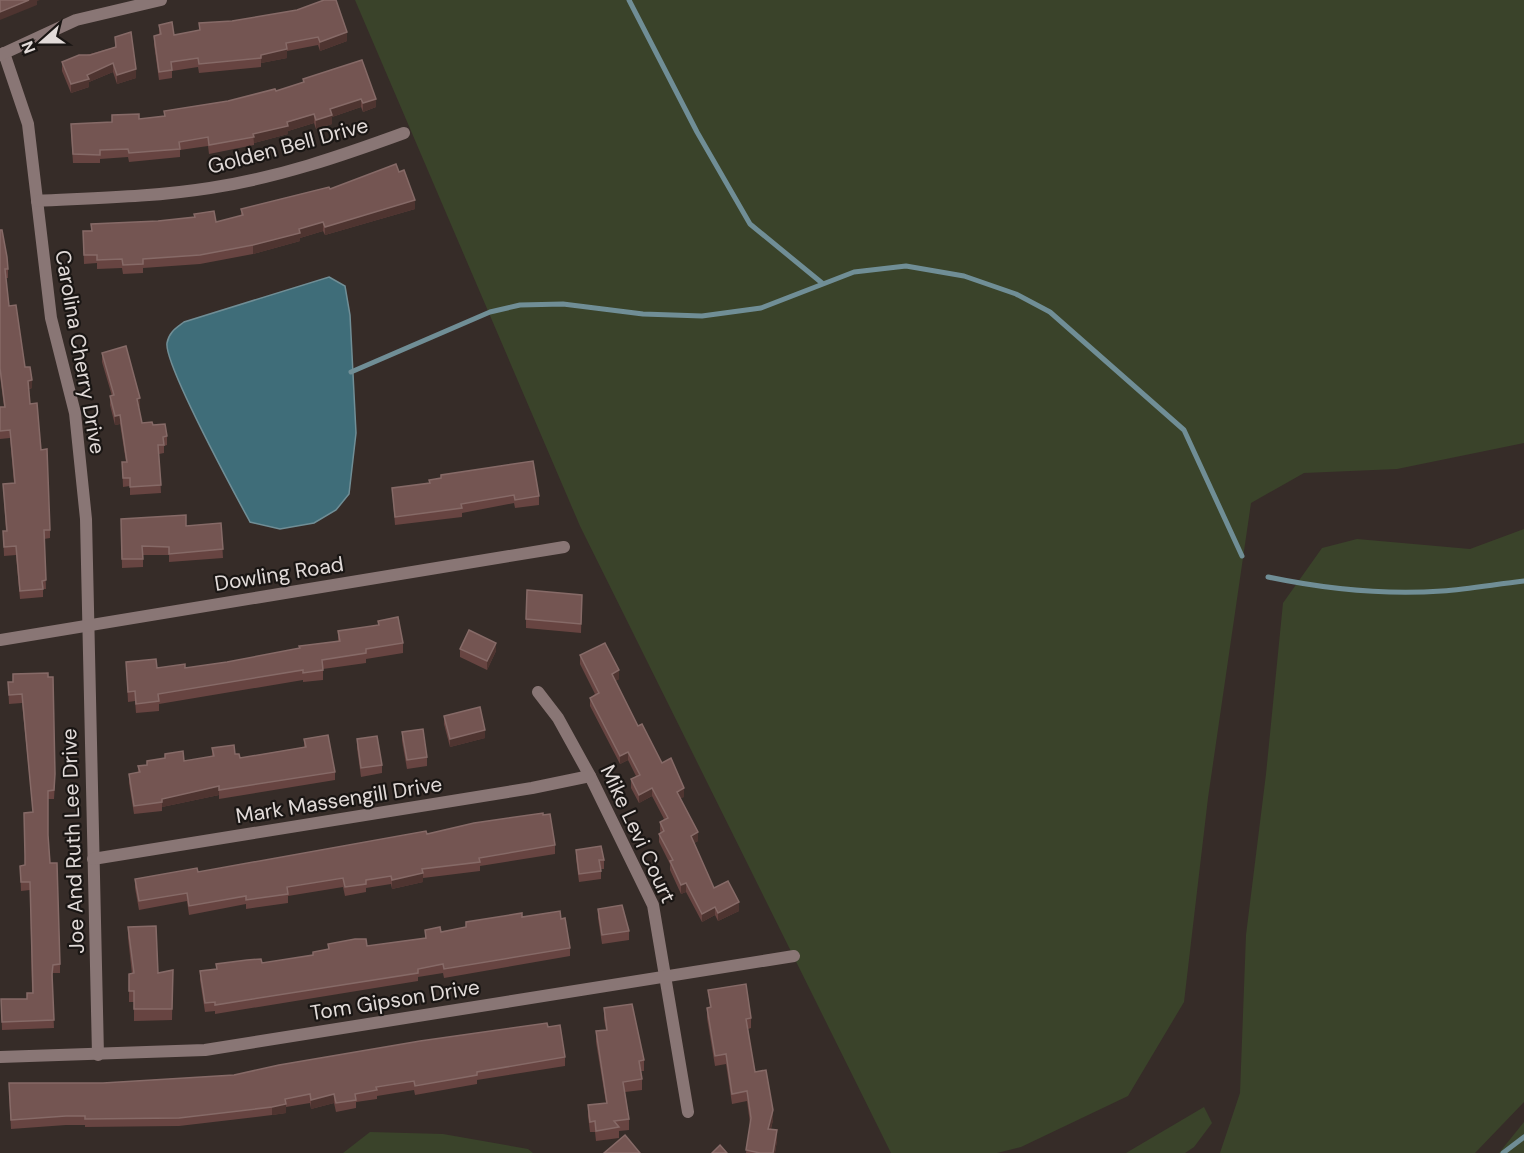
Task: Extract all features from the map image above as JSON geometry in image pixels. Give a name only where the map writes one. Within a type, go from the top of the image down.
[{"type":"street","points":[[2,54],[76,20],[161,0]]},
{"type":"street","name":"Carolina Cherry Drive","points":[[2,54],[28,124],[51,318],[75,413],[86,519],[86,625]]},
{"type":"street","name":"Golden Bell Drive","points":[[37,201],[133,196],[211,188],[334,158],[404,133]]},
{"type":"street","name":"Dowling Road","points":[[0,640],[564,548]]},
{"type":"street","name":"Joe And Ruth Lee Drive","points":[[86,625],[98,1055]]},
{"type":"street","name":"Mike Levi Court","points":[[538,692],[558,718],[590,776],[653,905],[667,977],[688,1112]]},
{"type":"street","name":"Mark Massengill Drive","points":[[93,859],[509,792],[590,776]]},
{"type":"street","name":"Tom Gipson Drive","points":[[0,1057],[205,1050],[794,956]]},
{"type":"green space","points":[[355,0],[1524,0],[1524,443],[1397,469],[1304,473],[1251,503],[1208,798],[1184,1002],[1128,1096],[1021,1147],[997,1153],[891,1153],[580,526]]},
{"type":"green space","points":[[1524,529],[1524,1102],[1475,1153],[1220,1153],[1240,1093],[1246,935],[1266,774],[1283,603],[1322,548],[1357,539],[1470,549]]},
{"type":"green space","points":[[1204,1107],[1212,1123],[1194,1147],[1185,1153],[1126,1153]]},
{"type":"green space","points":[[1524,1122],[1524,1153],[1499,1153]]},
{"type":"green space","points":[[370,1132],[443,1134],[528,1149],[533,1153],[343,1153]]},
{"type":"water","points":[[329,277],[345,286],[350,315],[356,433],[349,494],[336,510],[314,523],[280,529],[250,522],[188,402],[169,356],[168,339],[173,331],[184,322]]},
{"type":"building","points":[[0,0],[29,0],[0,12]]},
{"type":"building","points":[[324,0],[336,0],[347,32],[320,42],[318,37],[286,43],[287,49],[261,55],[261,58],[199,64],[198,58],[171,62],[172,70],[159,72],[154,36],[161,34],[159,25],[172,22],[174,35],[200,30],[199,23],[232,21],[297,10]]},
{"type":"building","points":[[131,32],[136,69],[117,75],[113,63],[87,75],[89,79],[71,84],[62,62],[79,55],[90,55],[116,47],[115,37]]},
{"type":"building","points":[[362,60],[376,99],[363,103],[361,99],[330,109],[332,115],[316,120],[314,114],[287,122],[288,126],[253,134],[254,137],[209,145],[208,137],[179,142],[180,149],[129,153],[128,149],[100,150],[100,155],[73,154],[71,124],[112,122],[112,115],[139,114],[139,119],[165,116],[164,111],[228,101],[275,89],[276,91],[304,82],[303,79]]},
{"type":"building","points":[[396,164],[399,172],[404,170],[415,200],[325,227],[323,222],[299,229],[300,233],[200,255],[143,259],[143,264],[123,265],[122,259],[97,260],[97,255],[84,255],[83,231],[92,231],[91,224],[158,221],[195,217],[194,214],[214,211],[216,222],[243,215],[241,209],[329,187],[330,189]]},
{"type":"building","points":[[0,230],[2,230],[7,257],[8,269],[5,269],[9,306],[16,305],[25,367],[30,367],[32,380],[28,381],[30,404],[37,403],[41,450],[47,449],[50,530],[44,530],[46,580],[42,581],[43,589],[20,591],[16,546],[4,547],[3,531],[7,531],[3,484],[15,483],[10,430],[0,431],[0,407],[5,407],[0,368]]},
{"type":"building","points":[[126,346],[140,398],[137,399],[142,423],[165,424],[167,436],[163,437],[164,445],[158,445],[161,485],[130,487],[130,478],[123,478],[122,462],[127,462],[120,415],[115,416],[110,396],[114,395],[102,353]]},
{"type":"building","points":[[533,461],[539,496],[515,500],[514,495],[461,504],[462,508],[395,517],[392,488],[430,483],[429,480],[441,478],[441,475]]},
{"type":"building","points":[[186,515],[186,526],[221,523],[223,549],[169,554],[169,547],[142,546],[143,559],[122,559],[121,519]]},
{"type":"building","points":[[527,590],[582,595],[581,624],[526,619]]},
{"type":"building","points":[[398,617],[403,643],[366,649],[366,653],[322,660],[323,670],[303,673],[303,670],[158,694],[159,701],[136,704],[135,691],[128,692],[126,662],[156,659],[157,668],[185,664],[185,668],[227,662],[300,648],[299,646],[340,641],[338,631],[379,625],[378,621]]},
{"type":"building","points":[[469,630],[496,643],[487,661],[460,649]]},
{"type":"building","points":[[605,643],[619,670],[612,674],[638,726],[642,724],[662,763],[671,758],[684,788],[677,792],[698,832],[691,836],[714,888],[728,881],[739,902],[718,913],[715,907],[702,914],[686,883],[681,885],[670,861],[673,860],[659,834],[664,831],[660,822],[668,818],[652,788],[639,795],[631,779],[640,775],[628,752],[620,756],[590,698],[599,693],[580,655]]},
{"type":"building","points":[[48,673],[48,677],[53,677],[55,774],[54,790],[48,791],[48,835],[50,863],[57,863],[60,964],[53,965],[52,974],[54,1020],[2,1022],[1,999],[27,999],[27,993],[33,993],[30,882],[21,882],[20,866],[25,865],[24,813],[33,812],[22,694],[9,695],[8,682],[13,682],[13,674]]},
{"type":"building","points":[[480,707],[485,730],[450,739],[444,716]]},
{"type":"building","points":[[423,729],[427,757],[407,760],[402,732]]},
{"type":"building","points":[[328,735],[335,772],[219,790],[219,786],[162,799],[162,802],[134,806],[129,774],[140,772],[138,766],[147,765],[147,761],[165,758],[165,754],[183,751],[184,761],[214,756],[212,748],[234,745],[235,754],[239,754],[240,758],[306,747],[304,739]]},
{"type":"building","points":[[377,736],[382,765],[361,768],[357,739]]},
{"type":"building","points":[[543,813],[543,815],[550,814],[555,845],[479,858],[480,862],[422,869],[423,873],[392,880],[391,876],[366,880],[366,884],[345,887],[343,878],[287,887],[288,894],[246,900],[246,896],[189,906],[187,893],[139,901],[135,879],[197,868],[198,872],[426,831],[427,834],[474,823]]},
{"type":"building","points":[[601,846],[604,860],[599,860],[601,871],[579,874],[576,850]]},
{"type":"building","points":[[622,905],[629,931],[602,935],[598,909]]},
{"type":"building","points":[[560,911],[561,919],[565,918],[570,948],[444,969],[443,964],[418,969],[418,973],[215,1005],[215,1002],[205,1003],[200,971],[217,969],[216,964],[261,959],[262,963],[313,955],[313,952],[329,949],[328,944],[355,939],[366,939],[367,946],[426,938],[425,930],[440,927],[441,932],[466,927],[466,922],[522,913],[522,917]]},
{"type":"building","points":[[156,926],[158,973],[173,970],[172,1009],[134,1009],[134,991],[129,991],[129,974],[134,973],[128,927]]},
{"type":"building","points":[[746,984],[751,1018],[746,1019],[755,1072],[766,1070],[773,1110],[768,1129],[777,1130],[773,1153],[746,1150],[751,1118],[747,1091],[732,1094],[726,1054],[715,1056],[707,1008],[711,1007],[708,990]]},
{"type":"building","points":[[632,1004],[644,1060],[639,1061],[642,1079],[623,1082],[629,1119],[614,1121],[619,1127],[596,1131],[595,1121],[590,1122],[588,1105],[607,1103],[596,1031],[607,1030],[604,1008]]},
{"type":"building","points":[[547,1023],[548,1027],[560,1025],[565,1057],[477,1072],[477,1075],[415,1086],[414,1081],[376,1087],[377,1090],[355,1094],[356,1100],[336,1103],[334,1094],[311,1100],[310,1094],[285,1099],[286,1104],[272,1107],[179,1118],[85,1119],[85,1116],[66,1116],[11,1120],[9,1083],[103,1083],[234,1075],[420,1041]]},
{"type":"building","points":[[625,1135],[640,1153],[604,1153]]},
{"type":"building","points":[[720,1145],[727,1153],[712,1153]]},
{"type":"waterway","points":[[629,0],[697,132],[750,224],[822,283]]},
{"type":"waterway","points":[[351,372],[490,312],[520,305],[563,304],[643,314],[702,316],[761,308],[854,272],[906,266],[964,276],[1016,294],[1050,312],[1184,430],[1242,556]]},
{"type":"waterway","points":[[1268,577],[1333,588],[1398,592],[1452,590],[1524,581]]},
{"type":"waterway","points":[[1503,1153],[1524,1137]]}]
